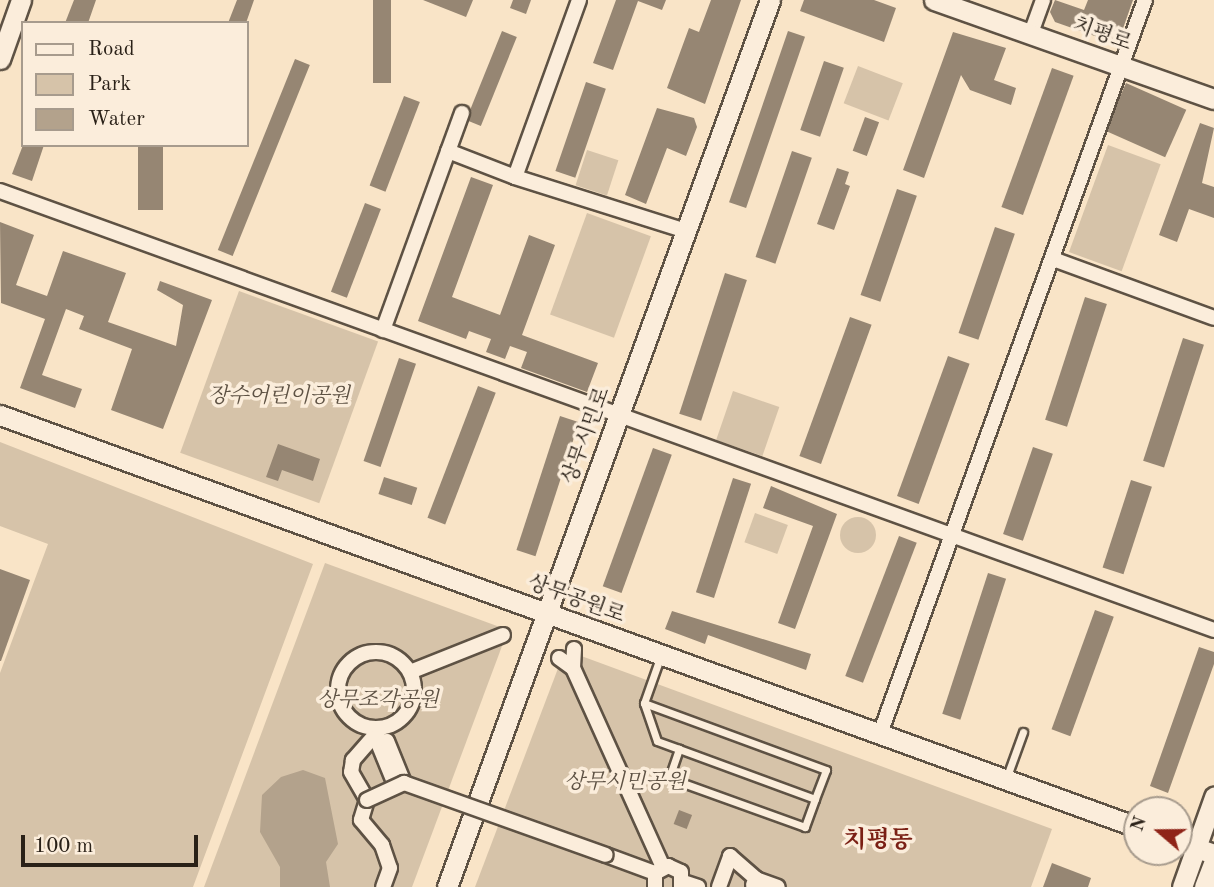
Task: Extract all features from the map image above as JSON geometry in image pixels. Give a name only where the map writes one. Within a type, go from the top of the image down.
[{"type":"street","points":[[0,59],[21,0]]},
{"type":"street","points":[[515,177],[579,0]]},
{"type":"street","name":"상무시민로","points":[[447,887],[770,0]]},
{"type":"street","name":"치평로","points":[[934,0],[1121,67],[1213,96]]},
{"type":"street","points":[[1031,33],[1043,0]]},
{"type":"street","points":[[880,734],[1145,0]]},
{"type":"street","points":[[383,330],[462,113]]},
{"type":"street","points":[[448,151],[515,177],[686,231]]},
{"type":"street","points":[[0,191],[951,538],[1214,630]]},
{"type":"street","points":[[1053,259],[1214,318]]},
{"type":"street","name":"상무공원로","points":[[0,415],[1123,822]]},
{"type":"street","points":[[410,672],[503,635]]},
{"type":"street","points":[[574,649],[573,668],[658,876]]},
{"type":"street","points":[[410,672],[380,652],[355,658],[340,677],[345,714],[378,733],[398,780],[658,876],[677,868],[682,884],[698,887]]},
{"type":"street","points":[[559,658],[573,668]]},
{"type":"street","points":[[365,798],[354,787],[353,760],[378,733],[410,709],[410,672]]},
{"type":"street","points":[[365,798],[398,780]]},
{"type":"street","points":[[1182,887],[1214,797]]},
{"type":"street","points":[[365,798],[361,820],[382,845],[390,868],[383,887]]},
{"type":"street","points":[[719,887],[730,856],[754,883],[778,887]]},
{"type":"street","points":[[1205,887],[1214,861]]},
{"type":"lane","points":[[662,654],[643,704],[657,741],[815,799]]},
{"type":"lane","points":[[643,704],[826,770],[805,827],[669,778],[679,749]]},
{"type":"lane","points":[[1006,779],[1023,732]]},
{"type":"green space","points":[[858,66],[903,83],[888,121],[844,103]]},
{"type":"green space","points":[[1108,145],[1161,164],[1122,271],[1069,252]]},
{"type":"green space","points":[[587,150],[618,160],[607,195],[576,185]]},
{"type":"green space","points":[[587,213],[651,236],[614,338],[550,314]]},
{"type":"green space","name":"장수어린이공원","points":[[239,291],[378,342],[319,503],[180,453]]},
{"type":"green space","points":[[733,391],[779,407],[762,456],[716,440]]},
{"type":"green space","points":[[0,442],[313,564],[193,887],[0,887],[0,673],[48,544],[0,526]]},
{"type":"green space","points":[[755,513],[788,525],[777,554],[744,542]]},
{"type":"green space","points":[[858,517],[871,522],[876,535],[871,548],[858,553],[845,548],[840,535],[845,522]]},
{"type":"green space","name":"상무조각공원","points":[[325,563],[508,630],[412,887],[204,887]]},
{"type":"green space","name":"상무시민공원","points":[[565,650],[1052,829],[1031,887],[475,887]]},
{"type":"water","points":[[303,770],[325,778],[338,844],[326,862],[330,887],[280,887],[280,867],[260,832],[262,795],[281,777]]},
{"type":"building","points":[[74,0],[96,0],[89,21],[66,21]]},
{"type":"building","points":[[237,0],[254,0],[247,21],[229,21]]},
{"type":"building","points":[[373,0],[391,0],[391,83],[373,83]]},
{"type":"building","points":[[423,0],[473,0],[466,17]]},
{"type":"building","points":[[513,0],[531,0],[526,14],[510,8]]},
{"type":"building","points":[[616,0],[666,0],[662,10],[638,1],[613,70],[593,63]]},
{"type":"building","points":[[711,0],[741,0],[705,104],[667,88],[689,28],[699,32]]},
{"type":"building","points":[[804,0],[874,0],[896,8],[884,42],[800,11]]},
{"type":"building","points":[[1055,0],[1084,10],[1088,0],[1133,0],[1120,37],[1109,41],[1055,22],[1050,12]]},
{"type":"building","points":[[502,31],[517,37],[481,126],[466,120]]},
{"type":"building","points":[[788,31],[805,37],[746,208],[729,202]]},
{"type":"building","points":[[953,32],[1006,48],[994,80],[1016,88],[1011,105],[970,90],[961,75],[924,178],[903,170]]},
{"type":"building","points":[[295,59],[310,65],[233,256],[218,250]]},
{"type":"building","points":[[824,61],[844,68],[820,137],[800,130]]},
{"type":"building","points":[[1052,68],[1074,76],[1023,215],[1001,207]]},
{"type":"building","points":[[586,82],[606,89],[575,178],[555,171]]},
{"type":"building","points":[[1126,83],[1186,110],[1165,157],[1105,131]]},
{"type":"building","points":[[404,96],[420,102],[385,192],[370,186]]},
{"type":"building","points":[[657,108],[694,118],[697,127],[686,156],[667,148],[646,204],[625,195]]},
{"type":"building","points":[[865,117],[879,122],[867,156],[853,151]]},
{"type":"building","points":[[1200,123],[1214,128],[1202,183],[1214,187],[1214,218],[1189,209],[1177,242],[1159,235]]},
{"type":"building","points":[[22,147],[43,147],[32,181],[12,174]]},
{"type":"building","points":[[138,147],[163,147],[163,210],[138,210]]},
{"type":"building","points":[[792,151],[812,158],[775,264],[756,257]]},
{"type":"building","points":[[837,168],[849,172],[845,184],[850,186],[834,230],[817,224]]},
{"type":"building","points":[[471,177],[493,185],[452,297],[500,315],[529,235],[555,245],[522,335],[598,363],[587,392],[521,368],[527,352],[510,346],[505,359],[486,352],[491,339],[469,331],[466,339],[418,321]]},
{"type":"building","points":[[897,189],[917,196],[880,302],[861,295]]},
{"type":"building","points":[[365,203],[381,209],[347,298],[331,292]]},
{"type":"building","points":[[0,222],[34,235],[16,285],[47,296],[63,251],[126,273],[108,322],[176,346],[183,305],[157,290],[160,281],[212,300],[163,429],[111,410],[132,349],[79,329],[84,316],[66,309],[42,375],[82,389],[75,408],[20,388],[45,319],[1,303]]},
{"type":"building","points":[[995,227],[1015,234],[978,340],[959,333]]},
{"type":"building","points":[[725,273],[747,280],[701,421],[679,414]]},
{"type":"building","points":[[1085,297],[1107,304],[1067,427],[1045,420]]},
{"type":"building","points":[[850,317],[872,325],[821,464],[799,456]]},
{"type":"building","points":[[1183,338],[1204,345],[1164,467],[1143,461]]},
{"type":"building","points":[[948,356],[970,364],[919,504],[897,496]]},
{"type":"building","points":[[399,358],[416,364],[381,467],[364,461]]},
{"type":"building","points":[[478,386],[496,393],[445,524],[427,518]]},
{"type":"building","points":[[560,416],[579,422],[535,556],[516,550]]},
{"type":"building","points":[[278,444],[320,459],[313,481],[282,470],[278,481],[266,477]]},
{"type":"building","points":[[1033,447],[1053,454],[1023,541],[1003,534]]},
{"type":"building","points":[[653,448],[672,455],[622,593],[603,586]]},
{"type":"building","points":[[384,477],[417,488],[412,505],[378,494]]},
{"type":"building","points":[[733,478],[751,484],[714,598],[696,592]]},
{"type":"building","points":[[1131,480],[1152,487],[1123,574],[1103,567]]},
{"type":"building","points":[[771,486],[837,514],[795,629],[778,623],[813,526],[763,508]]},
{"type":"building","points":[[899,536],[917,543],[863,683],[845,676]]},
{"type":"building","points":[[0,569],[30,580],[1,661],[0,661]]},
{"type":"building","points":[[988,573],[1006,579],[960,720],[942,714]]},
{"type":"building","points":[[1095,610],[1114,617],[1070,736],[1052,729]]},
{"type":"building","points":[[672,611],[811,654],[806,670],[708,635],[705,644],[665,629]]},
{"type":"building","points":[[1199,647],[1214,652],[1214,664],[1168,793],[1150,786]]},
{"type":"building","points":[[679,810],[692,815],[687,829],[674,824]]},
{"type":"building","points":[[1052,863],[1091,878],[1088,887],[1043,887]]},
{"type":"district","name":"치평동","points":[[878,842]]}]
